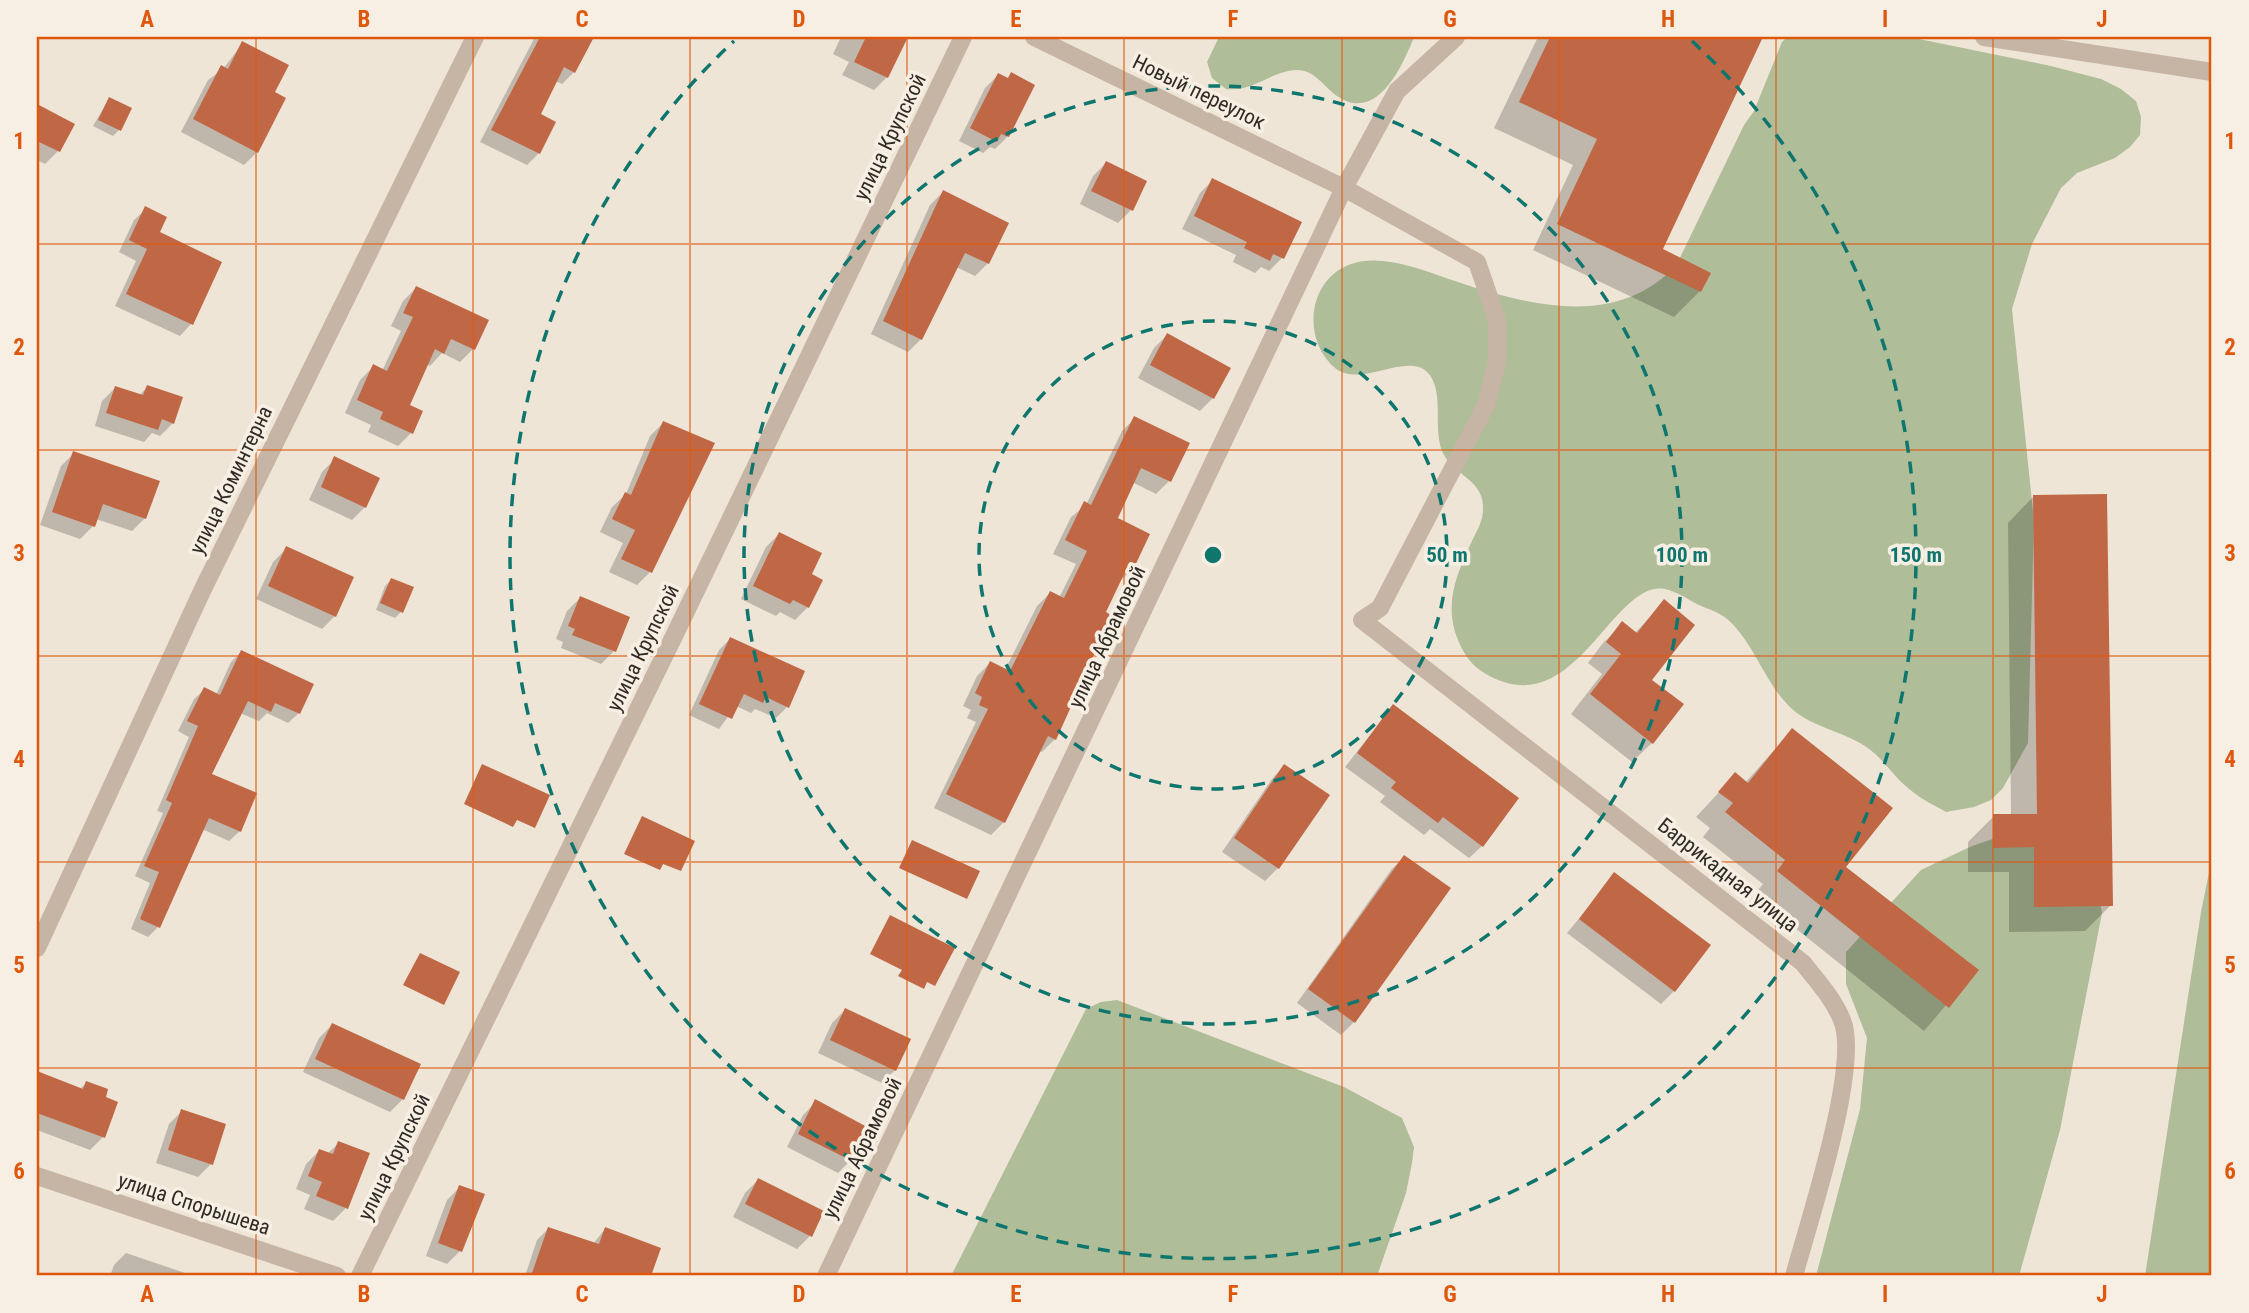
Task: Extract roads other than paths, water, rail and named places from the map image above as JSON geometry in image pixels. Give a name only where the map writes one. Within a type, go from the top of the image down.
[{"type":"street","name":"улица Коминтерна","points":[[37,948],[202,591],[475,37]]},
{"type":"street","name":"улица Крупской","points":[[360,1276],[676,632],[963,37]]},
{"type":"street","name":"Новый переулок","points":[[1034,37],[1344,188],[1477,262],[1487,284],[1497,320],[1497,362],[1486,405],[1380,608],[1362,620]]},
{"type":"street","name":"улица Абрамовой","points":[[826,1276],[1344,188],[1397,91],[1457,37]]},
{"type":"street","points":[[1984,37],[2212,72]]},
{"type":"street","name":"Баррикадная улица","points":[[1362,620],[1803,963],[1827,992],[1843,1022],[1848,1064],[1821,1180],[1794,1276]]},
{"type":"street","name":"улица Спорышева","points":[[37,1176],[337,1276]]}]
